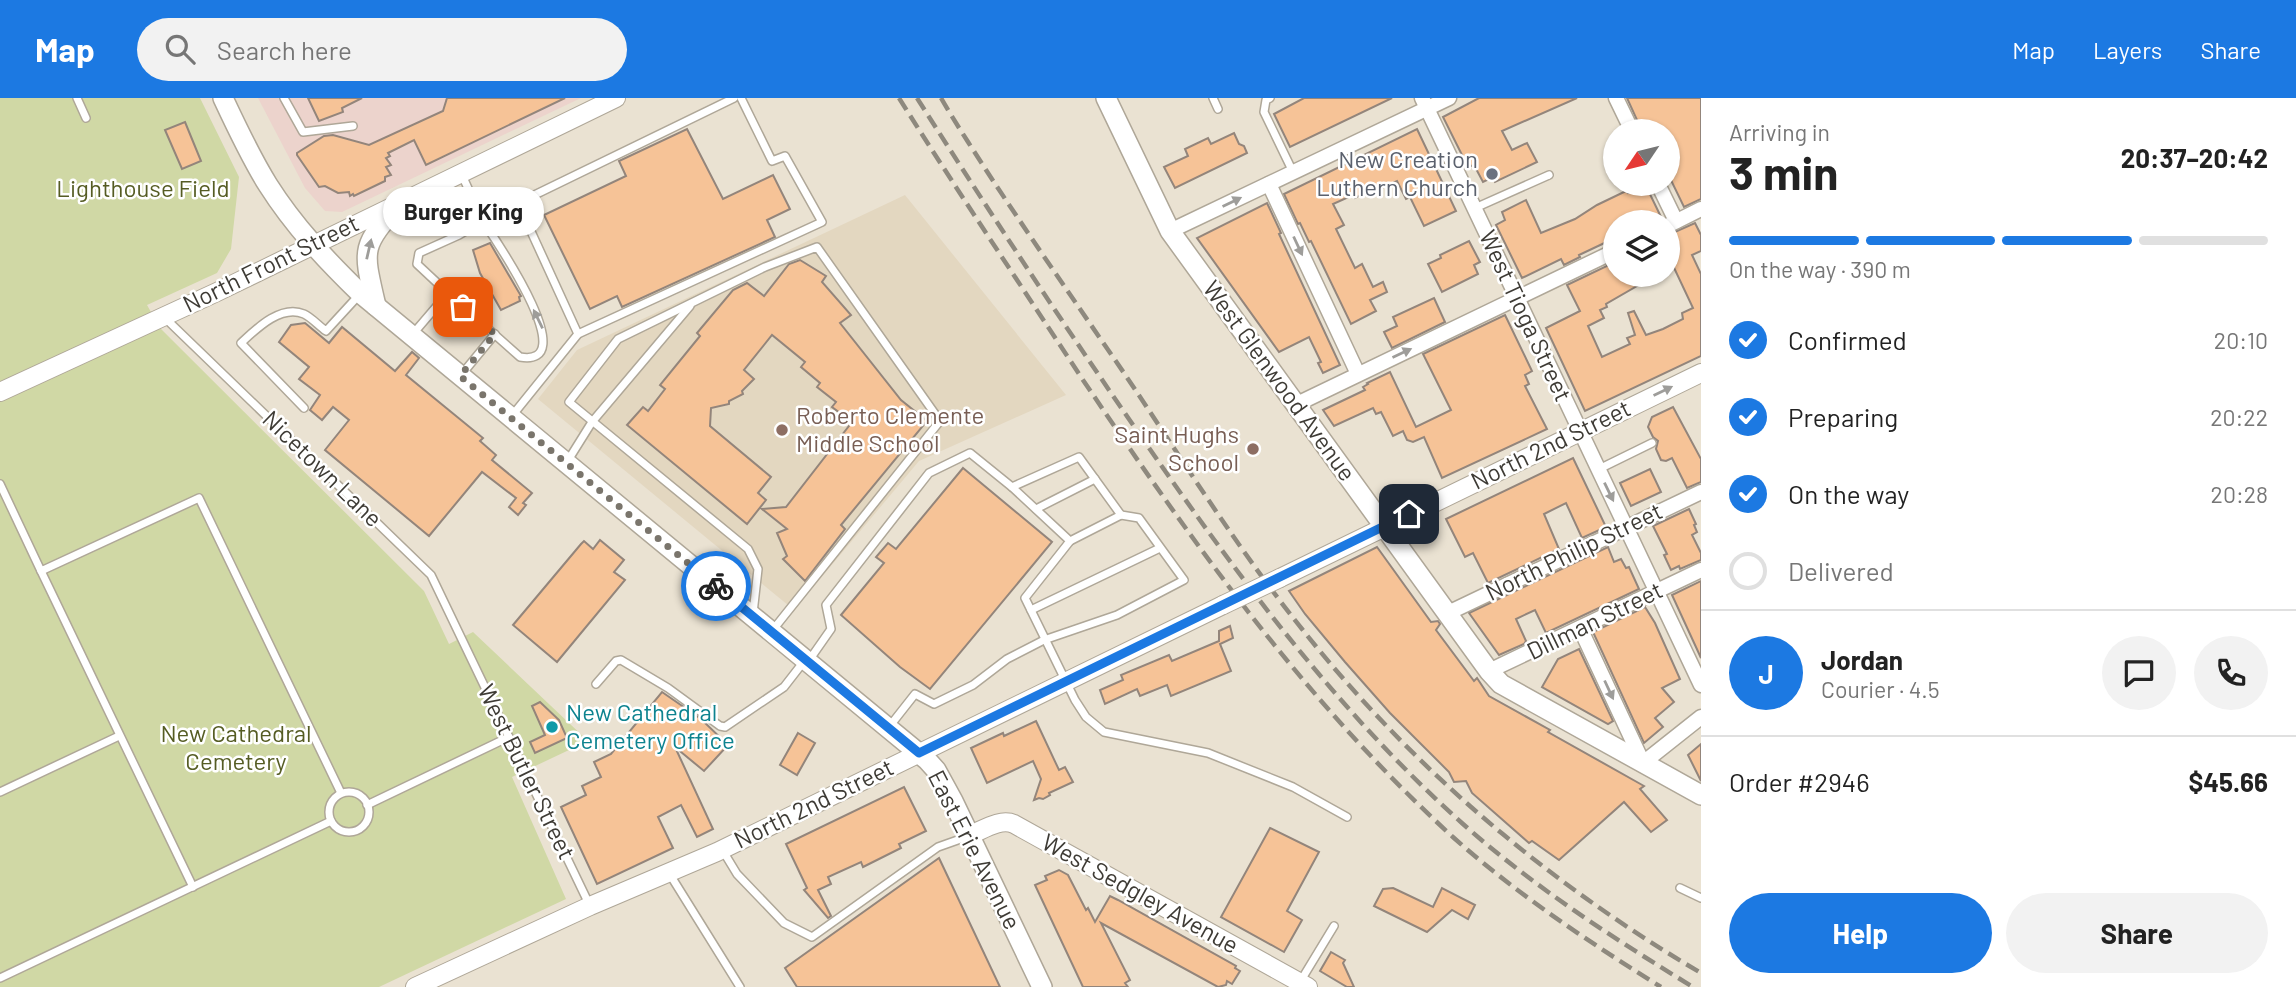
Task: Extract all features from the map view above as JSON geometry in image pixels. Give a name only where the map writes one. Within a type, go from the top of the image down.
[{"type":"main road","name":"East Erie Avenue","points":[[223,98],[267,184],[312,244],[360,293],[919,753],[936,770],[1042,987]]},
{"type":"main road","name":"West Glenwood Avenue","points":[[1106,98],[1170,232],[1489,671],[1501,684],[1701,795]]},
{"type":"main road","points":[[376,306],[366,265],[367,246],[374,233],[401,201]]},
{"type":"street","name":"North Front Street","points":[[0,392],[217,292],[616,98]]},
{"type":"street","points":[[1170,232],[1293,172],[1424,103],[1449,98]]},
{"type":"street","points":[[1616,98],[1626,119]]},
{"type":"street","name":"West Tioga Street","points":[[1424,103],[1701,685]]},
{"type":"street","points":[[1269,184],[1358,374]]},
{"type":"street","points":[[1680,219],[1701,209]]},
{"type":"street","points":[[1297,404],[1603,257]]},
{"type":"street","name":"North 2nd Street","points":[[415,987],[590,906],[722,849],[1701,373]]},
{"type":"street","name":"North Philip Street","points":[[1448,613],[1701,492]]},
{"type":"street","name":"Dillman Street","points":[[1489,671],[1701,570]]},
{"type":"street","points":[[1580,628],[1643,764],[1701,717]]},
{"type":"street","name":"West Sedgley Avenue","points":[[970,835],[1000,822],[1014,824],[1303,985]]},
{"type":"lane","points":[[76,98],[86,118]]},
{"type":"lane","points":[[284,98],[303,132],[353,125]]},
{"type":"lane","points":[[578,334],[518,203],[734,98]]},
{"type":"lane","points":[[511,417],[578,334],[822,222],[785,156],[772,161],[741,98]]},
{"type":"lane","points":[[1213,98],[1218,109]]},
{"type":"lane","points":[[1270,98],[1266,100],[1264,112],[1293,172]]},
{"type":"lane","points":[[461,173],[483,221],[510,261],[544,330],[545,346],[531,359],[520,357],[417,264],[419,253],[483,221]]},
{"type":"lane","points":[[1474,209],[1549,175]]},
{"type":"lane","points":[[751,615],[754,612],[758,569],[748,549],[569,402],[618,339],[765,267],[817,247],[940,421],[772,632]]},
{"type":"lane","points":[[304,408],[241,343],[270,319],[289,313],[303,313],[326,331],[360,293]]},
{"type":"lane","points":[[412,336],[448,293]]},
{"type":"lane","points":[[566,463],[592,422],[692,303]]},
{"type":"lane","name":"Nicetown Lane","points":[[163,315],[431,575],[462,638]]},
{"type":"lane","points":[[460,376],[495,334]]},
{"type":"lane","points":[[1598,469],[1653,443]]},
{"type":"lane","points":[[596,684],[621,660],[725,727],[784,687],[831,629],[826,606],[929,473],[970,453],[1012,487],[1070,541]]},
{"type":"lane","points":[[1012,487],[1079,457],[1121,515]]},
{"type":"lane","points":[[1036,509],[1095,479]]},
{"type":"lane","points":[[0,484],[193,887]]},
{"type":"lane","points":[[41,571],[199,498],[341,793]]},
{"type":"lane","points":[[888,728],[915,695],[934,704],[974,685],[1007,659],[1044,640],[1117,615],[1184,580],[1139,518],[1121,515],[1070,541],[1025,598],[1044,640],[1086,717],[1104,732],[1208,753],[1293,787],[1347,817]]},
{"type":"lane","points":[[1031,610],[1160,548]]},
{"type":"lane","name":"West Butler Street","points":[[462,638],[590,906]]},
{"type":"lane","points":[[0,792],[119,736]]},
{"type":"lane","points":[[367,805],[509,737]]},
{"type":"lane","points":[[341,793],[359,795],[367,805],[368,818],[360,828],[341,830],[331,821],[331,802],[341,793]]},
{"type":"lane","points":[[0,978],[331,821]]},
{"type":"lane","points":[[722,849],[737,874],[784,923],[812,937],[938,847],[970,835]]},
{"type":"lane","points":[[668,872],[740,987]]},
{"type":"lane","points":[[1679,888],[1701,898]]},
{"type":"lane","points":[[1303,985],[1334,926]]},
{"type":"shaded area","points":[[258,98],[581,98],[342,212],[325,211],[305,188]]},
{"type":"shaded area","name":"Roberto Clemente Middle School","points":[[905,195],[1066,395],[919,461],[794,610],[538,399],[577,350]]},
{"type":"green space","name":"New Cathedral Cemetery","points":[[0,98],[200,98],[239,177],[231,249],[217,273],[147,305],[160,328],[424,591],[449,644],[473,632],[588,741],[512,777],[566,899],[379,987],[0,987]]},
{"type":"building","points":[[308,98],[362,98],[342,108],[343,112],[319,121]]},
{"type":"building","points":[[447,98],[565,98],[426,165],[414,140],[388,153],[390,156],[386,158],[391,165],[386,167],[391,175],[385,177],[385,181],[354,196],[350,196],[349,192],[338,193],[325,186],[319,187],[297,155],[324,136],[333,135],[369,145],[443,111]]},
{"type":"building","points":[[1304,98],[1392,98],[1290,147],[1274,114]]},
{"type":"building","points":[[1479,98],[1577,98],[1502,131],[1512,150],[1527,143],[1537,162],[1495,182],[1493,177],[1483,182],[1474,165],[1468,167],[1443,117]]},
{"type":"building","points":[[1627,98],[1701,98],[1701,199],[1684,207],[1679,196],[1680,119],[1637,119]]},
{"type":"building","points":[[185,122],[201,161],[182,169],[165,130]]},
{"type":"building","points":[[687,129],[723,199],[773,175],[790,209],[767,220],[775,237],[622,307],[617,296],[590,309],[544,215],[626,176],[619,161]]},
{"type":"building","points":[[1417,129],[1456,211],[1424,226],[1410,197],[1406,199],[1397,181],[1366,195],[1364,193],[1355,198],[1353,195],[1333,204],[1344,225],[1336,229],[1355,268],[1362,264],[1373,287],[1383,282],[1387,292],[1370,300],[1376,311],[1351,324],[1311,241],[1309,242],[1300,223],[1298,224],[1284,194]]},
{"type":"building","points":[[1234,133],[1247,153],[1175,188],[1164,167],[1188,156],[1185,149],[1208,138],[1211,144]]},
{"type":"building","points":[[1616,196],[1651,196],[1658,210],[1603,210],[1603,244],[1564,265],[1561,259],[1522,278],[1496,225],[1505,220],[1502,212],[1526,200],[1541,233],[1575,219]]},
{"type":"building","points":[[1267,203],[1340,365],[1323,373],[1318,363],[1321,362],[1309,337],[1279,352],[1197,238]]},
{"type":"building","points":[[1695,223],[1701,235],[1701,251],[1692,255],[1701,274],[1701,356],[1585,411],[1546,328],[1580,311],[1567,285],[1603,268],[1603,287],[1635,287],[1606,304],[1607,307],[1600,310],[1604,318],[1588,326],[1602,357],[1630,344],[1627,338],[1635,335],[1628,313],[1634,311],[1646,335],[1663,329],[1683,319],[1682,313],[1693,308],[1680,280],[1680,230]]},
{"type":"building","points":[[1469,241],[1480,262],[1474,265],[1478,274],[1442,292],[1428,264]]},
{"type":"building","points":[[490,243],[521,296],[520,301],[501,310],[480,273],[473,250]]},
{"type":"building","points":[[800,260],[826,276],[822,282],[851,315],[840,323],[901,400],[927,421],[841,525],[845,529],[805,581],[783,559],[787,556],[777,533],[787,529],[762,509],[786,507],[852,422],[832,407],[836,402],[817,387],[820,383],[801,367],[805,362],[772,335],[744,370],[754,379],[742,391],[743,394],[729,401],[729,404],[711,408],[710,426],[771,477],[758,493],[766,500],[747,524],[627,425],[643,407],[648,411],[665,389],[660,385],[700,336],[697,333],[733,290],[747,283],[764,296],[789,264]]},
{"type":"building","points":[[1434,298],[1445,322],[1392,348],[1384,332],[1397,326],[1393,317]]},
{"type":"building","points":[[1505,315],[1532,371],[1525,375],[1529,384],[1525,386],[1547,429],[1442,478],[1424,437],[1413,442],[1407,440],[1403,431],[1393,436],[1381,412],[1376,414],[1373,408],[1334,426],[1323,410],[1365,390],[1363,387],[1367,383],[1390,372],[1416,427],[1451,410],[1423,354]]},
{"type":"building","points":[[305,323],[329,343],[342,327],[395,371],[412,352],[419,358],[406,375],[483,438],[480,441],[496,455],[492,460],[532,493],[523,503],[526,505],[518,515],[509,507],[516,498],[482,472],[429,536],[325,450],[349,420],[333,407],[322,420],[310,410],[320,395],[299,379],[309,367],[279,342],[291,325]]},
{"type":"building","points":[[1673,407],[1701,459],[1701,482],[1687,488],[1672,458],[1661,460],[1656,449],[1658,441],[1648,427],[1652,417]]},
{"type":"building","points":[[1573,458],[1606,527],[1582,538],[1566,503],[1544,514],[1559,549],[1488,583],[1473,553],[1465,557],[1446,519]]},
{"type":"building","points":[[963,468],[1052,542],[930,689],[900,667],[841,615],[884,563],[876,557],[888,543],[896,549]]},
{"type":"building","points":[[1650,469],[1661,492],[1631,506],[1620,483]]},
{"type":"building","points":[[1689,509],[1696,524],[1694,525],[1697,532],[1692,535],[1701,553],[1701,560],[1671,570],[1664,555],[1667,554],[1653,526]]},
{"type":"building","points":[[600,540],[624,560],[614,572],[625,580],[557,662],[513,625],[584,541],[593,549]]},
{"type":"building","points":[[1377,547],[1431,622],[1438,621],[1440,624],[1436,630],[1474,681],[1477,678],[1489,696],[1644,786],[1640,789],[1667,820],[1651,832],[1624,802],[1559,860],[1532,841],[1529,843],[1472,793],[1466,781],[1454,782],[1449,772],[1390,713],[1345,662],[1289,591]]},
{"type":"building","points":[[1608,547],[1614,562],[1621,559],[1626,568],[1629,567],[1639,589],[1546,633],[1535,610],[1516,619],[1526,641],[1524,644],[1499,655],[1469,613]]},
{"type":"building","points":[[1701,581],[1701,658],[1672,595]]},
{"type":"building","points":[[1645,607],[1680,679],[1662,688],[1674,702],[1655,718],[1663,727],[1644,743],[1593,632]]},
{"type":"building","points":[[1230,626],[1233,638],[1220,644],[1231,671],[1171,696],[1167,685],[1140,696],[1137,689],[1105,704],[1100,690],[1123,680],[1121,675],[1169,655],[1172,661],[1219,641],[1219,631]]},
{"type":"building","points":[[1579,649],[1613,721],[1608,724],[1542,687],[1558,659]]},
{"type":"building","points":[[662,692],[701,719],[728,745],[704,771],[675,747],[713,829],[697,837],[681,805],[658,817],[673,848],[597,884],[561,807],[586,795],[582,786],[601,777],[594,762],[611,754]]},
{"type":"building","name":"New Cathedral Cemetery Office","points":[[540,702],[559,720],[567,738],[535,753],[530,742],[545,735],[532,706]]},
{"type":"building","points":[[1036,721],[1059,770],[1065,767],[1073,782],[1049,793],[1050,795],[1043,799],[1034,800],[1041,779],[1033,761],[987,783],[971,748]]},
{"type":"building","points":[[798,733],[815,743],[797,775],[780,765]]},
{"type":"building","points":[[1701,744],[1701,781],[1688,755]]},
{"type":"building","points":[[904,787],[926,831],[899,844],[901,848],[863,867],[861,862],[828,877],[831,884],[818,890],[831,916],[828,918],[804,890],[807,888],[786,844]]},
{"type":"building","points":[[1270,828],[1319,852],[1287,911],[1302,920],[1284,952],[1221,917]]},
{"type":"building","points":[[939,858],[1000,987],[797,987],[785,968]]},
{"type":"building","points":[[1059,870],[1068,875],[1095,922],[1110,896],[1236,966],[1240,971],[1232,984],[1227,981],[1226,985],[1218,987],[1101,923],[1130,980],[1125,983],[1128,987],[1083,987],[1035,885],[1047,880],[1045,876]]},
{"type":"building","points":[[1393,888],[1433,907],[1442,888],[1475,905],[1468,919],[1452,910],[1427,932],[1374,906],[1383,889]]},
{"type":"building","points":[[1331,952],[1345,960],[1343,963],[1354,987],[1347,987],[1320,971]]},
{"type":"railway","points":[[899,98],[1123,439],[1209,560],[1300,676],[1400,786],[1454,838],[1554,917],[1661,987]]},
{"type":"railway","points":[[917,98],[1031,274],[1149,448],[1257,597],[1334,692],[1418,782],[1490,847],[1575,911],[1693,987]]},
{"type":"railway","points":[[941,98],[1005,198],[1232,535],[1302,629],[1345,680],[1437,776],[1537,862],[1644,938],[1701,973]]},
{"type":"way so far","points":[[463,307],[495,334],[460,376],[716,586]]},
{"type":"place","name":"New Creation Luthern Church","points":[[1492,174]]},
{"type":"place","name":"Burger King","points":[[463,307]]},
{"type":"place","name":"Roberto Clemente Middle School","points":[[782,430]]},
{"type":"place","name":"Saint Hughs School","points":[[1253,449]]},
{"type":"place","name":"New Cathedral Cemetery Office","points":[[552,727]]},
{"type":"route","points":[[716,586],[919,753],[1409,514]]},
{"type":"park label","name":"Lighthouse Field","points":[[143,189]]}]
